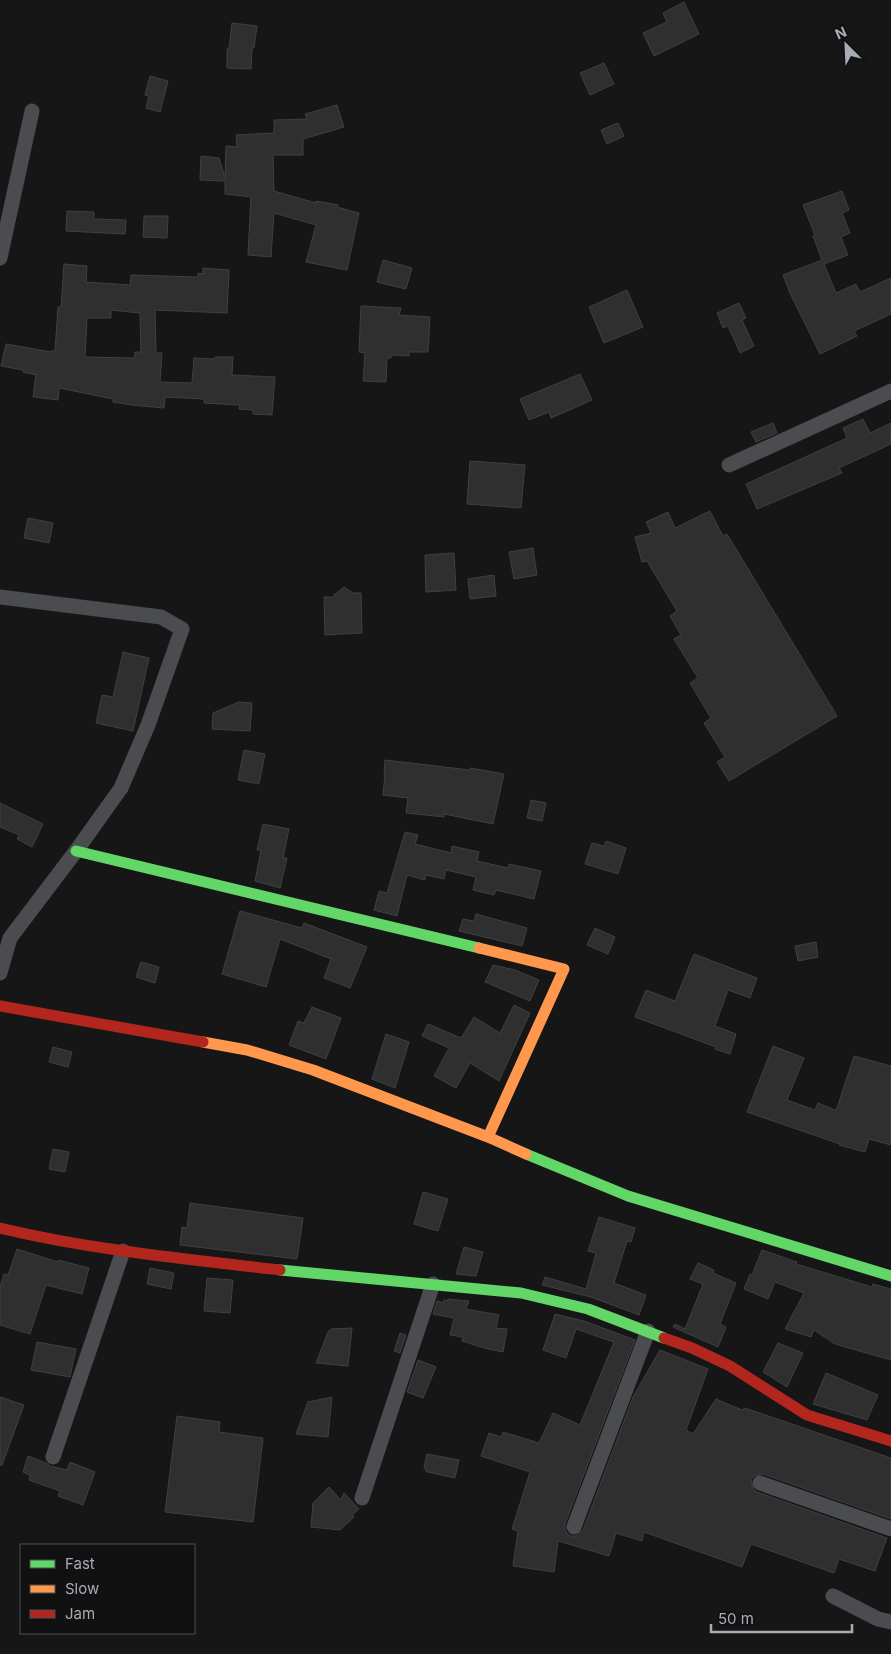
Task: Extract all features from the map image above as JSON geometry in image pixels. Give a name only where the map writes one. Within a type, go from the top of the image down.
[{"type":"street","points":[[0,258],[32,111]]},
{"type":"street","points":[[730,465],[891,391]]},
{"type":"street","points":[[0,597],[161,617],[182,629],[148,725],[121,788],[76,851],[5,934],[0,973]]},
{"type":"street","points":[[76,851],[564,969],[488,1137]]},
{"type":"street","points":[[0,1006],[247,1050],[313,1070],[488,1137],[550,1165],[628,1196],[891,1276]]},
{"type":"street","points":[[0,1228],[47,1239],[123,1252],[282,1270],[521,1293],[588,1309],[692,1348],[730,1366],[807,1415],[891,1441]]},
{"type":"street","points":[[52,1457],[123,1252]]},
{"type":"street","points":[[362,1498],[434,1284]]},
{"type":"street","points":[[574,1527],[648,1332]]},
{"type":"street","points":[[760,1483],[891,1529]]},
{"type":"street","points":[[833,1596],[878,1619],[891,1622]]},
{"type":"building","points":[[684,2],[699,34],[654,56],[643,33],[667,22],[663,13]]},
{"type":"building","points":[[232,23],[257,26],[254,48],[252,48],[251,69],[227,68],[227,49],[229,49]]},
{"type":"building","points":[[604,63],[614,84],[590,95],[580,73]]},
{"type":"building","points":[[150,76],[168,81],[160,112],[146,108],[149,96],[145,95]]},
{"type":"building","points":[[337,105],[344,127],[303,139],[303,155],[273,155],[274,191],[316,203],[316,201],[338,205],[337,207],[359,213],[347,270],[306,262],[316,225],[274,213],[271,257],[248,255],[251,197],[225,194],[225,181],[200,180],[201,156],[219,158],[225,178],[226,146],[237,147],[236,135],[274,133],[274,120],[307,119],[305,114]]},
{"type":"building","points":[[618,123],[624,136],[607,144],[601,130]]},
{"type":"building","points":[[842,191],[849,210],[842,213],[850,233],[841,237],[848,255],[824,264],[836,293],[856,284],[860,292],[891,278],[891,314],[854,331],[857,336],[820,354],[783,275],[822,260],[813,236],[815,235],[803,205]]},
{"type":"building","points":[[67,211],[94,212],[94,219],[126,220],[125,234],[66,231]]},
{"type":"building","points":[[144,216],[168,216],[167,238],[143,237]]},
{"type":"building","points":[[383,260],[412,268],[406,289],[377,282]]},
{"type":"building","points":[[64,264],[87,266],[86,282],[130,285],[131,275],[198,277],[198,273],[203,274],[203,268],[229,270],[227,313],[155,310],[156,353],[162,353],[160,382],[192,383],[194,358],[214,359],[215,357],[233,357],[232,375],[275,377],[272,415],[253,414],[253,410],[239,409],[240,405],[204,403],[204,399],[165,397],[164,408],[131,405],[113,402],[113,399],[59,388],[58,400],[33,397],[36,375],[23,372],[23,370],[1,366],[6,344],[51,352],[55,351],[58,307],[61,307]],"holes":[[[111,310],[140,313],[141,352],[135,352],[134,358],[85,357],[87,318],[111,318]]]},
{"type":"building","points":[[627,290],[643,327],[604,343],[589,307]]},
{"type":"building","points":[[739,303],[746,318],[742,320],[754,346],[740,353],[728,326],[723,328],[717,313]]},
{"type":"building","points":[[361,306],[401,308],[399,315],[430,317],[428,352],[409,352],[409,356],[391,355],[391,358],[387,358],[386,382],[363,381],[365,353],[359,352]]},
{"type":"building","points":[[580,374],[592,400],[551,418],[549,412],[529,420],[520,399]]},
{"type":"building","points":[[863,419],[870,433],[891,423],[891,444],[839,468],[842,473],[757,509],[746,484],[847,438],[843,428]]},
{"type":"building","points":[[773,423],[777,433],[756,442],[751,432]]},
{"type":"building","points":[[470,461],[525,465],[521,508],[467,504]]},
{"type":"building","points":[[710,511],[723,536],[727,534],[837,716],[729,781],[717,762],[725,757],[704,723],[711,718],[690,683],[698,678],[674,639],[681,635],[670,616],[677,611],[647,561],[642,562],[635,537],[651,533],[646,522],[668,512],[675,528]]},
{"type":"building","points":[[28,518],[53,523],[49,543],[24,538]]},
{"type":"building","points":[[533,548],[537,575],[514,579],[509,552]]},
{"type":"building","points":[[454,553],[456,590],[426,592],[425,555]]},
{"type":"building","points":[[494,575],[496,596],[470,599],[468,579]]},
{"type":"building","points":[[344,587],[353,593],[361,593],[362,633],[325,635],[324,597],[334,597]]},
{"type":"building","points":[[123,652],[149,658],[133,731],[96,723],[102,695],[113,697]]},
{"type":"building","points":[[239,702],[252,703],[250,731],[212,729],[213,713]]},
{"type":"building","points":[[244,750],[265,754],[259,784],[238,780]]},
{"type":"building","points":[[385,760],[470,770],[470,768],[504,774],[493,824],[444,814],[444,817],[406,813],[408,798],[383,795]]},
{"type":"building","points":[[531,800],[546,803],[542,821],[527,818]]},
{"type":"building","points":[[0,803],[43,824],[32,847],[17,839],[19,835],[0,827]]},
{"type":"building","points":[[263,824],[289,829],[283,858],[287,858],[280,888],[255,881],[261,850],[257,850]]},
{"type":"building","points":[[405,832],[418,835],[415,844],[451,853],[452,846],[479,852],[477,861],[508,868],[509,864],[541,871],[534,899],[496,890],[494,895],[473,890],[476,877],[446,870],[444,879],[426,875],[425,880],[407,875],[397,916],[374,910],[379,891],[387,893]]},
{"type":"building","points":[[606,841],[626,848],[618,874],[585,864],[592,843],[604,846]]},
{"type":"building","points":[[240,911],[302,928],[304,923],[367,947],[350,988],[324,978],[331,959],[280,939],[266,987],[222,974]]},
{"type":"building","points":[[476,914],[527,928],[522,946],[459,931],[463,919],[474,921]]},
{"type":"building","points":[[595,928],[615,937],[608,954],[587,945]]},
{"type":"building","points":[[816,942],[818,957],[798,961],[795,946]]},
{"type":"building","points":[[694,954],[757,978],[750,998],[728,990],[715,1026],[736,1034],[730,1054],[635,1017],[646,990],[675,1001]]},
{"type":"building","points":[[141,962],[159,967],[155,983],[136,977]]},
{"type":"building","points":[[493,965],[515,970],[539,980],[530,1001],[485,982]]},
{"type":"building","points":[[514,1005],[530,1013],[499,1081],[470,1063],[456,1088],[434,1076],[449,1048],[422,1036],[428,1024],[461,1038],[474,1017],[500,1033]]},
{"type":"building","points":[[312,1007],[341,1018],[326,1059],[289,1045],[298,1021],[304,1023]]},
{"type":"building","points":[[386,1034],[409,1042],[395,1088],[372,1079]]},
{"type":"building","points":[[773,1046],[804,1058],[787,1100],[815,1110],[818,1103],[835,1110],[837,1108],[854,1056],[891,1066],[891,1145],[869,1139],[865,1152],[839,1145],[747,1112]]},
{"type":"building","points":[[53,1047],[72,1052],[68,1067],[49,1062]]},
{"type":"building","points":[[53,1149],[69,1152],[65,1172],[49,1169]]},
{"type":"building","points":[[423,1192],[448,1199],[438,1231],[414,1224]]},
{"type":"building","points":[[190,1203],[303,1218],[297,1259],[180,1245],[182,1227],[187,1228]]},
{"type":"building","points":[[599,1217],[635,1228],[631,1242],[627,1241],[614,1283],[646,1295],[639,1315],[591,1297],[542,1285],[545,1277],[586,1289],[596,1253],[588,1251]]},
{"type":"building","points":[[464,1247],[483,1252],[476,1276],[456,1274]]},
{"type":"building","points":[[17,1249],[58,1262],[58,1260],[89,1268],[82,1294],[46,1285],[30,1334],[0,1325],[0,1287],[4,1274],[8,1275]]},
{"type":"building","points":[[762,1250],[797,1262],[796,1264],[872,1287],[873,1284],[891,1289],[891,1360],[835,1344],[814,1330],[811,1337],[785,1329],[804,1293],[775,1282],[768,1299],[744,1289]]},
{"type":"building","points":[[698,1263],[714,1270],[713,1273],[736,1283],[720,1324],[726,1327],[718,1347],[673,1327],[675,1324],[685,1329],[703,1284],[690,1279]]},
{"type":"building","points":[[150,1268],[174,1273],[171,1289],[147,1284]]},
{"type":"building","points":[[207,1278],[233,1280],[230,1313],[204,1311]]},
{"type":"building","points":[[448,1299],[469,1301],[466,1309],[499,1315],[496,1328],[507,1329],[503,1352],[462,1341],[463,1337],[450,1335],[454,1318],[433,1314],[437,1301],[444,1303],[444,1300],[448,1301]]},
{"type":"building","points":[[555,1314],[584,1321],[635,1340],[565,1524],[567,1533],[571,1536],[576,1536],[583,1530],[633,1397],[660,1350],[708,1369],[686,1430],[693,1434],[716,1399],[742,1410],[745,1408],[891,1458],[891,1519],[763,1474],[754,1476],[751,1480],[753,1489],[757,1492],[887,1538],[875,1571],[839,1559],[834,1573],[751,1544],[742,1567],[644,1532],[642,1541],[616,1533],[609,1556],[558,1541],[554,1572],[513,1566],[518,1531],[512,1529],[530,1472],[481,1456],[489,1433],[501,1437],[503,1432],[539,1443],[553,1413],[580,1425],[614,1342],[576,1329],[566,1358],[543,1350]]},
{"type":"building","points":[[352,1328],[348,1366],[316,1363],[328,1332],[331,1329]]},
{"type":"building","points":[[400,1333],[406,1335],[400,1353],[394,1351]]},
{"type":"building","points":[[37,1342],[76,1349],[70,1377],[31,1370]]},
{"type":"building","points":[[778,1343],[803,1353],[787,1387],[763,1372]]},
{"type":"building","points":[[418,1360],[436,1367],[423,1398],[407,1392]]},
{"type":"building","points":[[826,1373],[878,1395],[867,1420],[813,1404]]},
{"type":"building","points":[[0,1397],[24,1405],[2,1465],[0,1465]]},
{"type":"building","points":[[332,1397],[328,1437],[296,1434],[308,1402]]},
{"type":"building","points":[[177,1416],[220,1422],[219,1432],[263,1438],[253,1522],[165,1512]]},
{"type":"building","points":[[427,1454],[459,1460],[455,1478],[427,1472],[424,1467]]},
{"type":"building","points":[[28,1456],[50,1466],[67,1470],[70,1462],[95,1472],[83,1505],[58,1496],[60,1491],[29,1480],[30,1475],[23,1472]]},
{"type":"building","points":[[329,1487],[341,1500],[344,1493],[359,1509],[352,1515],[354,1517],[340,1530],[311,1527],[313,1503]]},
{"type":"traffic: fast","points":[[76,851],[479,948]]},
{"type":"traffic: fast","points":[[526,1154],[628,1196],[891,1276]]},
{"type":"traffic: fast","points":[[280,1270],[521,1293],[588,1309],[664,1338]]},
{"type":"traffic: slow","points":[[479,948],[564,969],[488,1137]]},
{"type":"traffic: slow","points":[[203,1042],[247,1050],[313,1070],[488,1137],[526,1154]]},
{"type":"traffic: jam","points":[[0,1006],[203,1042]]},
{"type":"traffic: jam","points":[[0,1228],[104,1248],[280,1270]]},
{"type":"traffic: jam","points":[[664,1338],[692,1348],[730,1366],[807,1415],[891,1441]]}]
